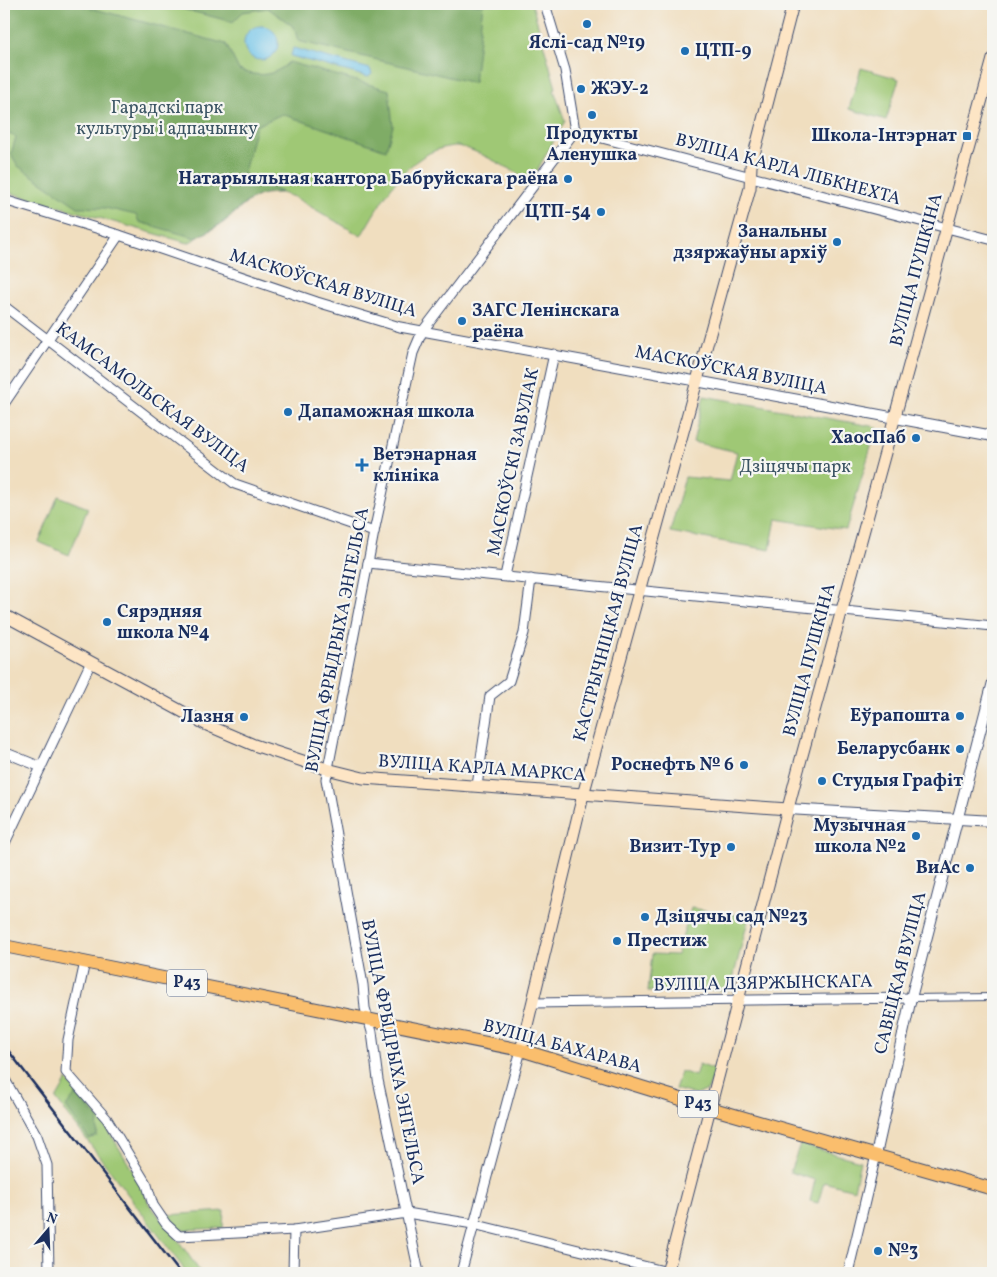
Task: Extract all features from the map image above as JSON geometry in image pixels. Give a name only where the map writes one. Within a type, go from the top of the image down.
[{"type":"main road","name":"КАСТРЫЧНІЦКАЯ ВУЛІЦА","points":[[520,1050],[583,795],[751,177],[751,166],[793,4]]},
{"type":"main road","name":"ВУЛІЦА ПУШКІНА","points":[[669,1273],[788,809],[993,59]]},
{"type":"main road","name":"ВУЛІЦА КАРЛА МАРКСА","points":[[4,615],[207,725],[254,745],[327,769],[363,778],[788,809]]},
{"type":"main road","name":"ВУЛІЦА БАХАРАВА","points":[[4,946],[520,1050],[710,1108],[993,1189]]},
{"type":"street","points":[[545,4],[564,70],[576,131]]},
{"type":"street","name":"ВУЛІЦА КАРЛА ЛІБКНЕХТА","points":[[576,131],[993,240]]},
{"type":"street","name":"ВУЛІЦА ФРЫДРЫХА ЭНГЕЛЬСА","points":[[419,1273],[378,1080],[370,1021],[365,1008],[364,985],[332,822],[326,778],[327,769],[374,532],[414,353],[422,332],[576,131]]},
{"type":"street","name":"МАСКОЎСКАЯ ВУЛІЦА","points":[[4,200],[119,235],[371,320],[422,332],[554,354],[993,436]]},
{"type":"street","points":[[4,404],[119,235]]},
{"type":"street","name":"КАМСАМОЛЬСКАЯ ВУЛІЦА","points":[[4,306],[235,484],[374,532]]},
{"type":"street","name":"МАСКОЎСКІ ЗАВУЛАК","points":[[505,576],[554,354]]},
{"type":"street","points":[[368,563],[993,626]]},
{"type":"street","points":[[478,786],[490,696],[509,682],[524,634],[531,579]]},
{"type":"street","points":[[4,845],[91,662]]},
{"type":"street","name":"САВЕЦКАЯ ВУЛІЦА","points":[[848,1273],[912,998],[993,682]]},
{"type":"street","points":[[4,752],[41,767]]},
{"type":"street","name":"ВУЛІЦА КАРЛА МАРКСА","points":[[788,809],[993,821]]},
{"type":"street","points":[[85,962],[68,1040],[66,1072],[107,1119],[147,1185],[153,1205],[166,1224],[179,1236],[294,1230],[407,1213],[473,1224],[669,1273]]},
{"type":"street","name":"ВУЛІЦА ДЗЯРЖЫНСКАГА","points":[[532,1003],[993,997]]},
{"type":"street","name":"КАСТРЫЧНІЦКАЯ ВУЛІЦА","points":[[462,1273],[473,1224],[520,1050]]},
{"type":"street","points":[[4,1078],[37,1136],[47,1165],[49,1273]]},
{"type":"street","points":[[293,1273],[294,1230]]},
{"type":"green space","name":"Гарадскі парк культуры і адпачынку","points":[[4,4],[532,4],[556,88],[554,90],[565,121],[531,181],[481,154],[454,146],[437,150],[409,167],[387,193],[361,236],[294,197],[281,193],[262,194],[249,201],[223,223],[188,243],[4,191]]},
{"type":"green space","points":[[4,4],[76,4],[226,44],[239,70],[253,74],[277,71],[289,62],[389,90],[393,126],[386,150],[282,114],[256,126],[243,176],[281,192],[255,197],[220,224],[196,238],[139,222],[136,215],[105,208],[78,207],[18,166],[11,154],[16,137],[4,132]]},
{"type":"green space","points":[[163,4],[483,4],[474,83],[298,41],[294,27],[268,8],[243,12],[233,22]]},
{"type":"green space","points":[[861,68],[899,79],[886,120],[849,109]]},
{"type":"green space","name":"Дзіцячы парк","points":[[704,396],[877,427],[846,530],[776,519],[770,550],[670,532],[685,477],[730,481],[737,452],[693,442]]},
{"type":"green space","points":[[58,496],[88,508],[69,555],[39,542]]},
{"type":"green space","points":[[691,908],[749,917],[730,990],[648,991],[652,954],[677,955]]},
{"type":"green space","points":[[699,1064],[715,1070],[708,1090],[696,1095],[675,1089],[681,1071],[695,1076]]},
{"type":"green space","points":[[67,1080],[104,1123],[142,1186],[149,1204],[201,1273],[187,1273],[56,1099]]},
{"type":"green space","points":[[76,1094],[98,1119],[97,1136],[89,1139],[66,1107]]},
{"type":"green space","points":[[800,1144],[860,1161],[854,1190],[824,1182],[818,1203],[810,1201],[815,1180],[790,1172]]},
{"type":"green space","points":[[224,1211],[223,1228],[180,1230],[168,1215]]},
{"type":"water","points":[[261,26],[273,31],[278,43],[273,55],[261,60],[249,55],[244,43],[249,31]]},
{"type":"water","points":[[293,48],[370,69],[372,74],[368,77],[291,56]]},
{"type":"railway","points":[[4,1045],[180,1273]]},
{"type":"place","name":"Яслі-сад №19","points":[[587,24]]},
{"type":"place","name":"ЦТП-9","points":[[685,51]]},
{"type":"place","name":"ЖЭУ-2","points":[[581,89]]},
{"type":"place","name":"Продукты Аленушка","points":[[592,115]]},
{"type":"place","name":"Школа-Інтэрнат","points":[[967,136]]},
{"type":"place","name":"Натарыяльная кантора Бабруйскага раёна","points":[[568,179]]},
{"type":"place","name":"ЦТП-54","points":[[601,212]]},
{"type":"place","name":"Занальны дзяржаўны архіў","points":[[837,242]]},
{"type":"place","name":"ЗАГС Ленінскага раёна","points":[[462,321]]},
{"type":"place","name":"Дапаможная школа","points":[[288,412]]},
{"type":"place","name":"ХаосПаб","points":[[916,438]]},
{"type":"place","name":"Ветэнарная клініка","points":[[362,465]]},
{"type":"place","name":"Сярэдняя школа №4","points":[[107,622]]},
{"type":"place","name":"Еўрапошта","points":[[960,716]]},
{"type":"place","name":"Лазня","points":[[244,717]]},
{"type":"place","name":"Беларусбанк","points":[[960,749]]},
{"type":"place","name":"Роснефть № 6","points":[[744,765]]},
{"type":"place","name":"Студыя Графіт","points":[[822,781]]},
{"type":"place","name":"Музычная школа №2","points":[[916,836]]},
{"type":"place","name":"Визит-Тур","points":[[731,847]]},
{"type":"place","name":"ВиАс","points":[[970,868]]},
{"type":"place","name":"Дзіцячы сад №23","points":[[645,917]]},
{"type":"place","name":"Престиж","points":[[617,941]]},
{"type":"place","name":"№3","points":[[878,1251]]}]
